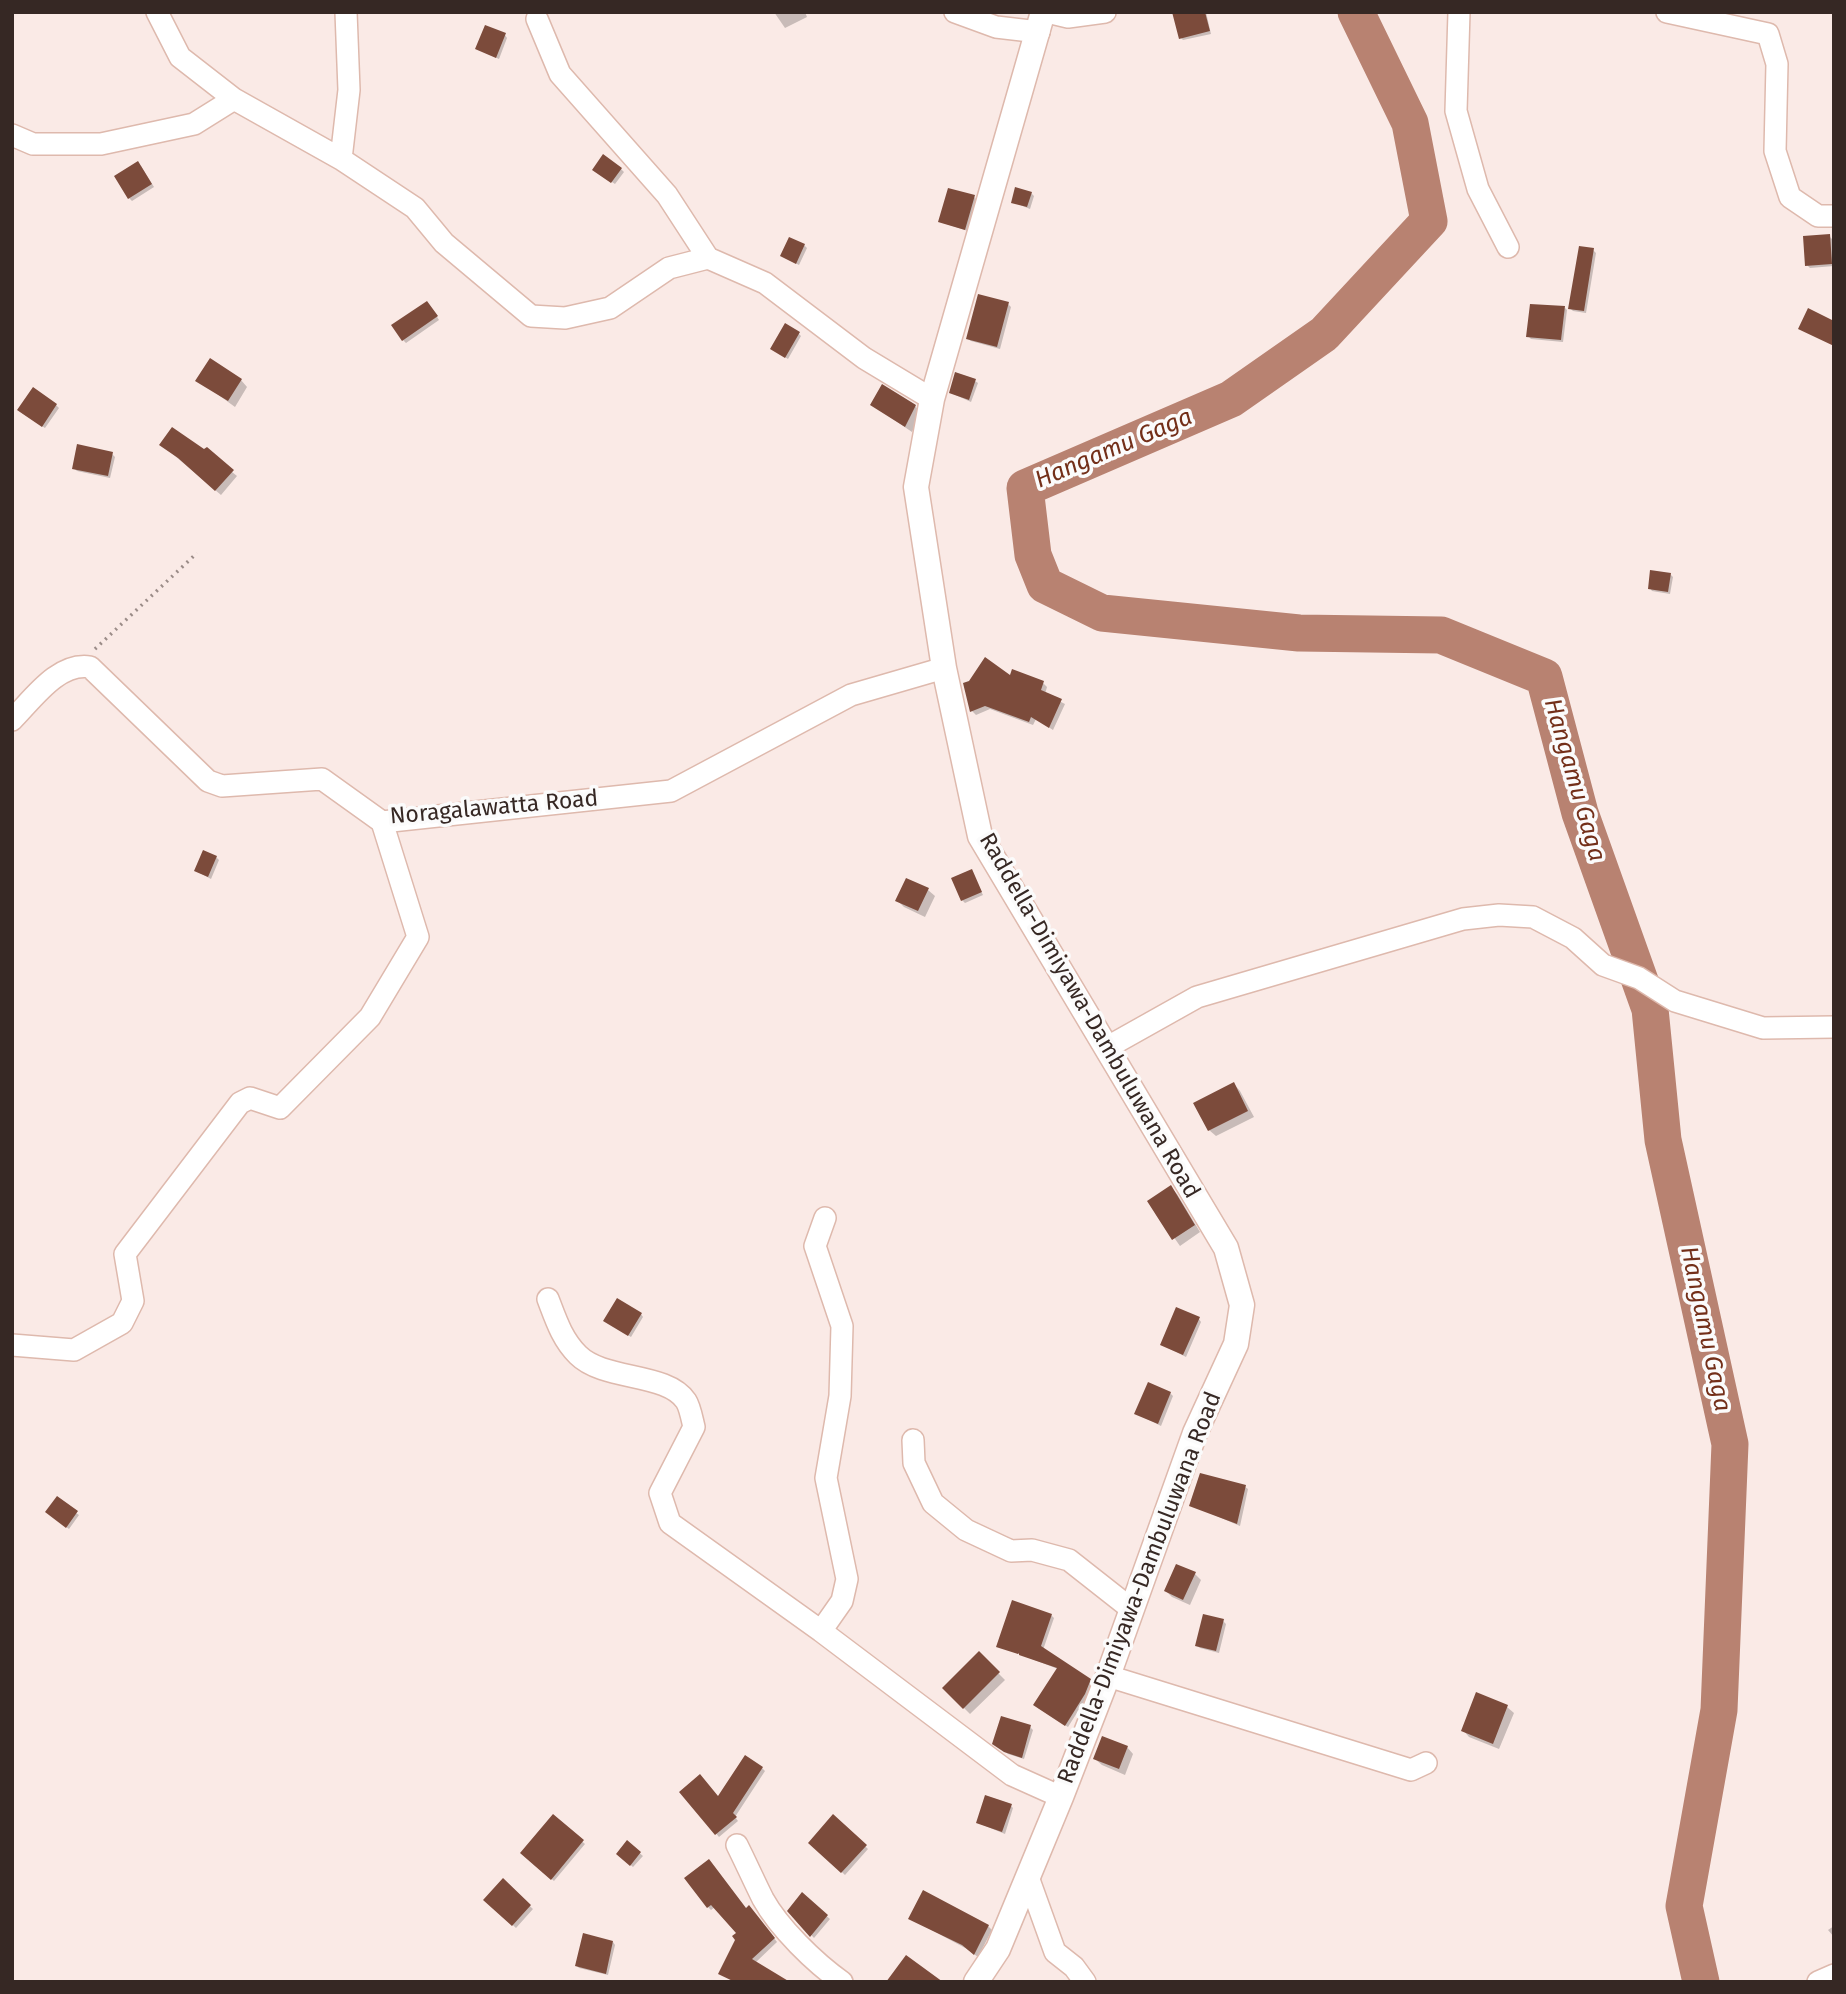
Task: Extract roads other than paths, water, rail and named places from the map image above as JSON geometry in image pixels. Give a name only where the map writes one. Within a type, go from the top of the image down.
[{"type":"street","points":[[158,12],[180,57],[233,99],[341,159],[415,208],[444,243],[531,316],[565,318],[610,308],[669,268],[708,258]]},
{"type":"street","points":[[341,159],[349,90],[346,12]]},
{"type":"street","points":[[955,12],[996,27],[1105,12]]},
{"type":"street","points":[[1460,12],[1456,111],[1478,189],[1507,247]]},
{"type":"street","points":[[1667,12],[1768,34],[1777,64],[1775,151],[1790,197],[1818,216],[1834,216]]},
{"type":"street","points":[[537,19],[560,74],[667,195],[708,258],[765,283],[864,358],[932,399]]},
{"type":"street","name":"Raddella-Dimiyawa-Dambuluwana Road","points":[[976,1982],[998,1949],[1061,1797],[1108,1676],[1130,1608],[1195,1433],[1236,1344],[1242,1305],[1226,1248],[980,836],[944,668],[916,487],[932,399],[1043,19]]},
{"type":"street","points":[[12,135],[33,144],[101,144],[194,124],[233,99]]},
{"type":"street","name":"Noragalawatta Road","points":[[12,720],[62,671],[78,665],[90,667],[208,781],[222,786],[323,779],[382,822],[671,791],[851,695],[944,668]]},
{"type":"street","points":[[12,1345],[74,1350],[122,1324],[133,1301],[125,1254],[240,1104],[250,1098],[280,1108],[370,1017],[418,937],[382,822]]},
{"type":"street","points":[[1106,1048],[1197,997],[1463,919],[1499,915],[1532,917],[1573,938],[1603,965],[1639,978],[1675,1001],[1763,1028],[1834,1027]]},
{"type":"street","points":[[821,1632],[842,1601],[847,1579],[826,1478],[840,1396],[842,1326],[815,1246],[825,1218]]},
{"type":"street","points":[[548,1299],[563,1337],[580,1357],[600,1369],[664,1384],[686,1400],[694,1427],[660,1493],[670,1523],[1012,1775],[1061,1797]]},
{"type":"street","points":[[913,1440],[914,1464],[933,1503],[966,1530],[1012,1551],[1032,1550],[1069,1560],[1130,1608]]},
{"type":"street","points":[[1108,1676],[1410,1770],[1426,1763]]},
{"type":"street","points":[[737,1845],[765,1902],[794,1938],[842,1982]]},
{"type":"street","points":[[1028,1877],[1055,1952],[1074,1967],[1084,1982]]},
{"type":"street","points":[[1818,1982],[1834,1975]]},
{"type":"waterway","name":"Hangamu Gaga","points":[[1356,12],[1410,123],[1429,221],[1324,334],[1231,399],[1025,488],[1033,555],[1045,585],[1102,613],[1299,633],[1441,635],[1544,677],[1580,813],[1650,1009],[1663,1140],[1730,1444],[1719,1710],[1684,1906],[1701,1982]]}]
